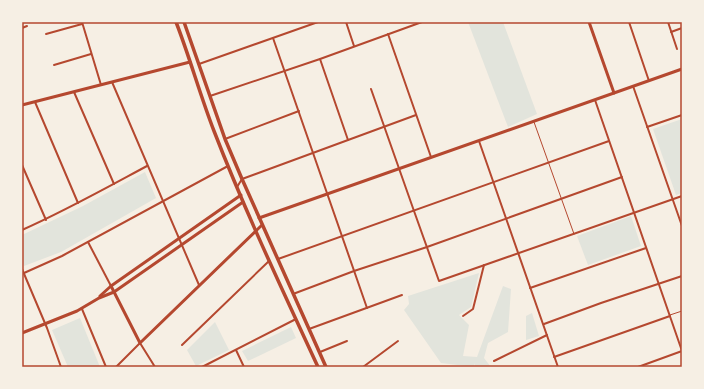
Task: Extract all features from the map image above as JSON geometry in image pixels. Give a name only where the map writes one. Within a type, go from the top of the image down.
[{"type":"main road","points":[[176,22],[210,122],[228,166],[269,261],[318,367]]},
{"type":"main road","points":[[184,22],[225,139],[326,367]]},
{"type":"street","points":[[199,64],[318,22]]},
{"type":"street","points":[[346,22],[354,46]]},
{"type":"street","points":[[210,96],[320,59],[422,22]]},
{"type":"street","points":[[589,22],[614,93]]},
{"type":"street","points":[[629,22],[649,81]]},
{"type":"street","points":[[668,22],[677,49]]},
{"type":"street","points":[[46,34],[82,23],[101,85]]},
{"type":"street","points":[[22,28],[27,26]]},
{"type":"street","points":[[671,32],[682,28]]},
{"type":"street","points":[[388,34],[431,157]]},
{"type":"street","points":[[273,38],[367,308]]},
{"type":"street","points":[[54,65],[92,54]]},
{"type":"street","points":[[320,59],[348,140]]},
{"type":"street","points":[[22,105],[190,62]]},
{"type":"street","points":[[259,218],[682,69]]},
{"type":"street","points":[[112,82],[200,286]]},
{"type":"street","points":[[633,86],[682,226]]},
{"type":"street","points":[[371,89],[440,281],[682,196]]},
{"type":"street","points":[[74,92],[114,184]]},
{"type":"street","points":[[595,100],[682,351],[638,367]]},
{"type":"street","points":[[35,102],[78,203]]},
{"type":"street","points":[[225,139],[299,111]]},
{"type":"street","points":[[237,187],[242,179],[416,115]]},
{"type":"street","points":[[647,127],[682,115]]},
{"type":"street","points":[[479,141],[558,367]]},
{"type":"street","points":[[278,259],[609,142]]},
{"type":"street","points":[[22,165],[46,220]]},
{"type":"street","points":[[22,230],[46,220],[148,166]]},
{"type":"street","points":[[24,273],[62,256],[228,166]]},
{"type":"street","points":[[293,294],[354,271],[427,247],[622,177]]},
{"type":"street","points":[[99,298],[111,286],[240,195]]},
{"type":"street","points":[[22,333],[82,308],[99,298],[114,292],[243,202]]},
{"type":"street","points":[[116,367],[262,225]]},
{"type":"street","points":[[88,242],[140,343],[155,367]]},
{"type":"street","points":[[530,288],[646,248]]},
{"type":"street","points":[[182,345],[269,261]]},
{"type":"street","points":[[462,316],[473,310],[484,265]]},
{"type":"street","points":[[22,269],[61,367]]},
{"type":"street","points":[[543,325],[682,276]]},
{"type":"street","points":[[309,329],[402,295]]},
{"type":"street","points":[[82,308],[106,367]]},
{"type":"street","points":[[554,357],[670,316]]},
{"type":"street","points":[[202,367],[296,319]]},
{"type":"street","points":[[494,361],[547,335]]},
{"type":"street","points":[[319,352],[347,341]]},
{"type":"street","points":[[363,367],[398,341]]},
{"type":"street","points":[[236,350],[244,367]]},
{"type":"lane","points":[[534,121],[574,234]]},
{"type":"lane","points":[[670,316],[682,312]]},
{"type":"shaded area","points":[[468,22],[503,22],[537,114],[508,127]]},
{"type":"shaded area","points":[[682,119],[682,193],[676,195],[653,129]]},
{"type":"shaded area","points":[[145,172],[156,198],[61,252],[24,266],[22,261],[22,235],[83,206]]},
{"type":"shaded area","points":[[631,216],[641,246],[588,265],[577,236]]},
{"type":"shaded area","points":[[479,273],[471,307],[459,315],[469,325],[463,356],[477,357],[503,286],[511,289],[508,332],[488,343],[484,358],[491,367],[475,367],[475,363],[474,367],[441,363],[404,310],[409,304],[408,296]]},
{"type":"shaded area","points":[[532,313],[539,336],[526,340],[526,316]]},
{"type":"shaded area","points":[[80,318],[100,367],[68,367],[52,330]]},
{"type":"shaded area","points":[[215,322],[229,350],[196,366],[187,350]]},
{"type":"shaded area","points":[[291,327],[296,338],[248,361],[242,351]]}]
